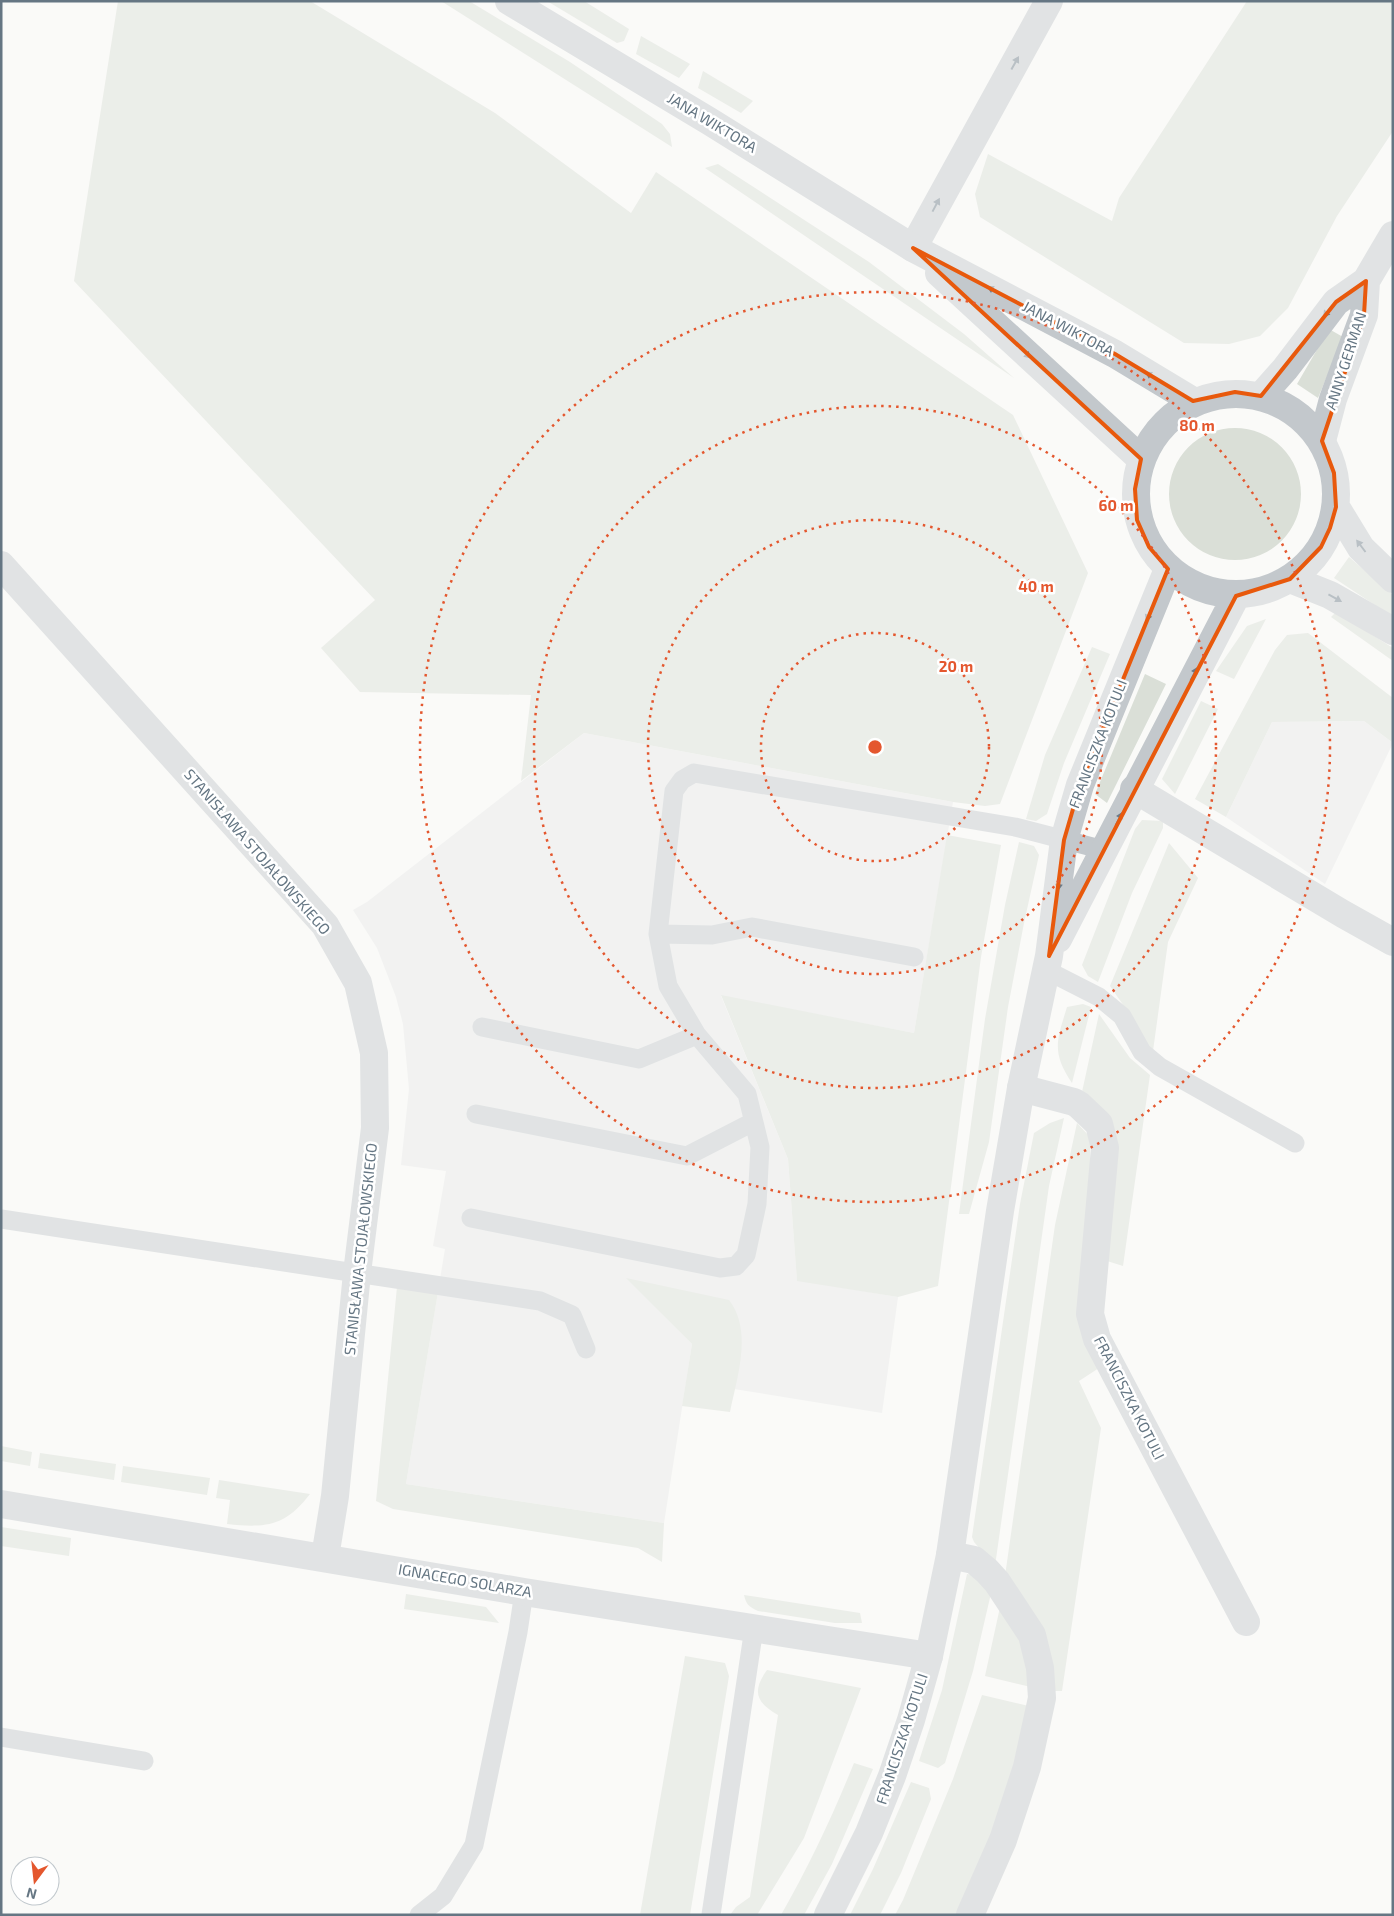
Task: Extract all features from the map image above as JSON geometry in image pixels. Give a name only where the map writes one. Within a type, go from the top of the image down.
[{"type":"street","name":"JANA WIKTORA","points":[[509,1],[709,121],[913,248],[1115,354],[1193,402]]},
{"type":"street","points":[[913,248],[1049,1]]},
{"type":"street","name":"ANNY GERMAN","points":[[1262,396],[1336,302],[1366,281],[1393,235]]},
{"type":"street","name":"JANA WIKTORA","points":[[913,248],[1141,459]]},
{"type":"street","name":"ANNY GERMAN","points":[[1322,441],[1333,399],[1364,315],[1366,281]]},
{"type":"street","points":[[1235,392],[1262,396],[1296,413],[1322,441],[1334,473],[1336,507],[1330,528],[1321,548],[1307,565],[1290,579],[1277,586],[1236,596],[1211,593],[1188,583],[1168,569],[1149,547],[1137,520],[1135,489],[1141,459],[1151,441],[1176,413],[1193,402],[1235,392]]},
{"type":"street","points":[[1336,507],[1361,548],[1393,579]]},
{"type":"street","name":"STANISŁAWA STOJAŁOWSKIEGO","points":[[1,565],[325,924],[358,982],[374,1053],[375,1128],[357,1273],[336,1496],[324,1557]]},
{"type":"street","name":"FRANCISZKA KOTULI","points":[[828,1915],[869,1833],[892,1776],[929,1656],[950,1555],[1000,1211],[1021,1088],[1048,963],[1064,840],[1080,784],[1168,569]]},
{"type":"street","points":[[1290,579],[1330,595],[1393,631]]},
{"type":"street","name":"FRANCISZKA KOTULI","points":[[1048,963],[1134,789],[1236,596]]},
{"type":"street","points":[[1134,789],[1393,942]]},
{"type":"street","name":"FRANCISZKA KOTULI","points":[[1021,1088],[1074,1102],[1099,1124],[1105,1148],[1090,1314],[1097,1339],[1246,1622]]},
{"type":"street","name":"IGNACEGO SOLARZA","points":[[1,1504],[524,1592],[929,1656]]},
{"type":"street","points":[[950,1555],[974,1560],[987,1571],[997,1582],[1032,1635],[1040,1668],[1042,1698],[1027,1767],[1003,1840],[970,1915]]},
{"type":"lane","points":[[471,1218],[720,1268],[736,1266],[746,1255],[757,1204],[760,1147],[747,1094],[697,1035],[668,986],[658,934],[674,791],[682,780],[694,773],[1015,827],[1104,850]]},
{"type":"lane","points":[[658,934],[712,935],[752,927],[914,957]]},
{"type":"lane","points":[[1048,963],[1099,997],[1122,1016],[1142,1052],[1160,1067],[1295,1143]]},
{"type":"lane","points":[[482,1027],[639,1059],[697,1035]]},
{"type":"lane","points":[[476,1114],[687,1156],[753,1122]]},
{"type":"lane","points":[[1,1219],[540,1301],[572,1315],[586,1349]]},
{"type":"lane","points":[[419,1915],[443,1896],[474,1845],[518,1632],[524,1592]]},
{"type":"lane","points":[[711,1915],[754,1628]]},
{"type":"lane","points":[[1,1737],[144,1760]]},
{"type":"highlighted area","points":[[913,248],[1115,354],[1193,401],[1235,392],[1261,396],[1336,302],[1366,281],[1364,315],[1322,441],[1334,473],[1336,507],[1330,528],[1321,547],[1290,579],[1236,596],[1049,956],[1064,840],[1080,785],[1168,569],[1149,547],[1137,520],[1135,489],[1141,459]]},
{"type":"shaded area","points":[[118,1],[310,1],[495,113],[631,213],[656,172],[1013,415],[1088,573],[1000,804],[985,806],[953,802],[584,733],[521,781],[531,695],[360,692],[321,648],[375,600],[74,281]]},
{"type":"shaded area","points":[[441,1],[469,1],[570,62],[662,124],[670,134],[672,147]]},
{"type":"shaded area","points":[[547,1],[584,1],[629,29],[624,41],[617,43]]},
{"type":"shaded area","points":[[1247,1],[1393,1],[1393,131],[1337,216],[1288,308],[1260,336],[1229,344],[1184,343],[980,217],[975,194],[988,154],[1112,221],[1119,198]]},
{"type":"shaded area","points":[[641,36],[690,64],[679,78],[636,54]]},
{"type":"shaded area","points":[[703,71],[753,101],[741,113],[698,88]]},
{"type":"shaded area","points":[[718,164],[869,262],[964,334],[1014,378],[705,168]]},
{"type":"shaded area","points":[[1329,329],[1343,337],[1318,398],[1297,384]]},
{"type":"shaded area","points":[[1235,428],[1248,429],[1260,433],[1282,447],[1296,469],[1300,481],[1300,507],[1296,519],[1282,541],[1260,555],[1248,559],[1235,560],[1222,559],[1210,555],[1188,541],[1174,519],[1170,507],[1169,494],[1170,481],[1174,469],[1188,447],[1210,433],[1222,429]]},
{"type":"shaded area","points":[[1349,557],[1393,595],[1393,617],[1334,578]]},
{"type":"shaded area","points":[[1336,612],[1393,648],[1393,661],[1331,617]]},
{"type":"shaded area","points":[[1266,619],[1234,679],[1216,671],[1247,626]]},
{"type":"shaded area","points":[[1308,633],[1393,698],[1393,743],[1364,721],[1272,722],[1226,817],[1195,799],[1275,650],[1287,635]]},
{"type":"shaded area","points":[[1092,647],[1110,654],[1064,763],[1047,814],[1036,821],[1026,819],[1045,755]]},
{"type":"shaded area","points":[[1145,674],[1166,684],[1107,803],[1095,794]]},
{"type":"shaded area","points":[[1201,701],[1218,709],[1175,794],[1162,779]]},
{"type":"shaded area","points":[[1364,721],[1393,743],[1325,884],[1226,817],[1272,722]]},
{"type":"shaded area","points":[[584,733],[953,802],[914,1033],[721,996],[788,1159],[797,1280],[898,1297],[882,1413],[734,1389],[741,1349],[627,1278],[692,1344],[664,1523],[406,1484],[445,1249],[433,1246],[446,1171],[401,1165],[409,1089],[403,1024],[396,997],[377,948],[353,910],[367,902]]},
{"type":"shaded area","points":[[1142,820],[1163,821],[1163,828],[1132,893],[1098,982],[1088,976],[1082,965],[1135,829]]},
{"type":"shaded area","points":[[947,835],[1001,845],[981,957],[938,1286],[898,1297],[797,1281],[788,1159],[721,995],[914,1033]]},
{"type":"shaded area","points":[[1019,842],[1034,846],[1039,855],[1008,1007],[989,1142],[969,1214],[959,1214],[985,1019],[1005,905]]},
{"type":"shaded area","points":[[1169,843],[1198,878],[1168,942],[1153,1051],[1142,1043],[1128,1012],[1110,986]]},
{"type":"shaded area","points":[[1083,1004],[1091,1007],[1072,1083],[1061,1063],[1058,1046],[1059,1037],[1067,1007]]},
{"type":"shaded area","points":[[1099,1014],[1130,1058],[1150,1075],[1123,1266],[1104,1260],[1116,1146],[1082,1092]]},
{"type":"shaded area","points":[[1064,1118],[1049,1186],[995,1566],[974,1542],[972,1537],[1020,1204],[1034,1133],[1050,1123]]},
{"type":"shaded area","points":[[1077,1123],[1090,1137],[1099,1368],[1079,1381],[1101,1428],[1062,1691],[1052,1691],[1005,1576],[1055,1225]]},
{"type":"shaded area","points":[[626,1278],[729,1300],[736,1312],[742,1340],[739,1369],[730,1412],[682,1406],[692,1344]]},
{"type":"shaded area","points":[[397,1287],[438,1292],[406,1484],[664,1523],[662,1562],[638,1548],[393,1509],[376,1501]]},
{"type":"shaded area","points":[[1,1446],[32,1452],[30,1466],[1,1461]]},
{"type":"shaded area","points":[[40,1453],[116,1464],[114,1480],[38,1468]]},
{"type":"shaded area","points":[[123,1466],[210,1478],[207,1495],[121,1482]]},
{"type":"shaded area","points":[[219,1480],[310,1494],[292,1513],[273,1523],[252,1526],[227,1524],[230,1500],[216,1498]]},
{"type":"shaded area","points":[[1,1527],[71,1538],[69,1556],[1,1546]]},
{"type":"shaded area","points":[[967,1574],[973,1575],[992,1589],[973,1671],[945,1763],[938,1768],[919,1761],[942,1690]]},
{"type":"shaded area","points":[[406,1594],[486,1607],[499,1623],[404,1609]]},
{"type":"shaded area","points":[[744,1595],[860,1613],[862,1623],[835,1623],[758,1611],[748,1605]]},
{"type":"shaded area","points":[[1002,1598],[1014,1617],[1031,1687],[985,1676]]},
{"type":"shaded area","points":[[685,1656],[725,1663],[729,1676],[690,1915],[640,1915]]},
{"type":"shaded area","points":[[767,1670],[861,1688],[804,1838],[757,1915],[730,1915],[736,1907],[750,1897],[778,1715],[765,1706],[759,1696],[759,1685]]},
{"type":"shaded area","points":[[982,1695],[1029,1706],[1018,1756],[994,1830],[957,1915],[895,1915],[953,1779]]},
{"type":"shaded area","points":[[854,1763],[873,1769],[832,1864],[804,1915],[781,1915],[820,1840]]},
{"type":"shaded area","points":[[911,1782],[929,1788],[931,1799],[901,1873],[880,1915],[850,1915],[873,1869]]}]
